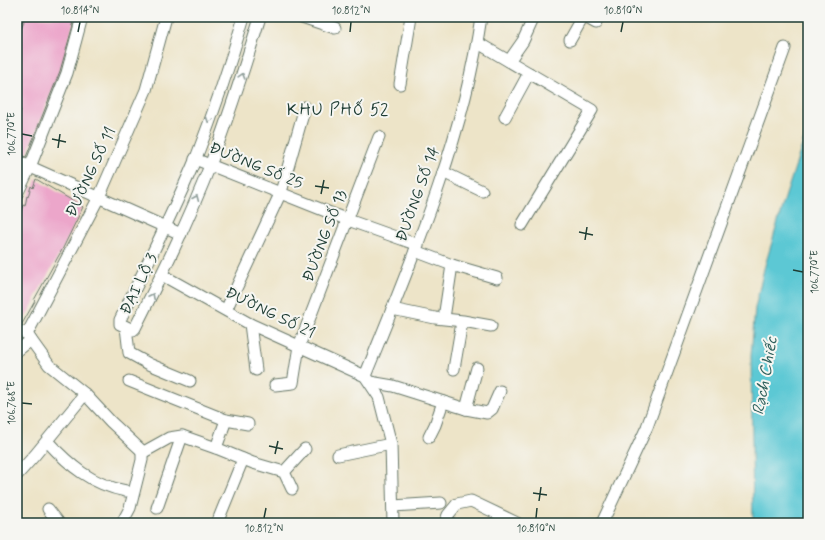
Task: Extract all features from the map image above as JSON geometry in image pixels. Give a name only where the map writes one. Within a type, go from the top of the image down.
[{"type":"street","points":[[17,194],[30,167],[67,73],[82,17]]},
{"type":"street","name":"ĐƯỜNG SỐ 11","points":[[25,335],[99,197],[146,90],[166,17]]},
{"type":"street","name":"ĐẠI LỘ 3","points":[[244,17],[226,76],[195,159],[165,227],[120,320],[120,324],[126,327],[135,329],[181,234],[210,165],[241,80],[260,17]]},
{"type":"street","points":[[302,17],[335,28]]},
{"type":"street","points":[[400,84],[411,17]]},
{"type":"street","name":"ĐƯỜNG SỐ 14","points":[[367,379],[452,148],[478,43],[481,17]]},
{"type":"street","points":[[509,61],[523,41],[534,17]]},
{"type":"street","points":[[570,40],[584,17],[596,24]]},
{"type":"street","points":[[478,43],[592,110],[522,225]]},
{"type":"street","points":[[602,523],[647,427],[785,48]]},
{"type":"street","points":[[505,117],[529,73]]},
{"type":"street","points":[[226,310],[281,192],[305,107]]},
{"type":"street","name":"ĐƯỜNG SỐ 13","points":[[275,385],[293,383],[299,346],[379,137]]},
{"type":"street","name":"ĐƯỜNG SỐ 25","points":[[195,159],[281,192],[416,248],[452,265],[497,278]]},
{"type":"street","points":[[17,161],[181,234]]},
{"type":"street","points":[[443,172],[482,191]]},
{"type":"street","points":[[444,318],[452,265]]},
{"type":"street","name":"ĐƯỜNG SỐ 21","points":[[162,275],[250,324],[367,379],[466,409],[486,413],[490,412],[500,391]]},
{"type":"street","points":[[392,309],[435,318],[444,318],[491,326]]},
{"type":"street","points":[[454,369],[461,328],[461,323],[459,321]]},
{"type":"street","points":[[250,324],[256,370]]},
{"type":"street","points":[[126,327],[129,353],[149,364],[190,381]]},
{"type":"street","points":[[17,351],[25,335],[49,365],[85,394],[140,450],[142,460],[130,508],[122,523]]},
{"type":"street","points":[[466,409],[477,368]]},
{"type":"street","points":[[367,379],[379,397],[391,444],[393,523]]},
{"type":"street","points":[[129,381],[226,420],[248,424]]},
{"type":"street","points":[[17,475],[85,394]]},
{"type":"street","points":[[429,437],[443,402]]},
{"type":"street","points":[[216,448],[226,420]]},
{"type":"street","points":[[142,454],[169,438],[182,436],[253,463],[284,472],[292,489]]},
{"type":"street","points":[[156,508],[182,436]]},
{"type":"street","points":[[47,441],[65,460],[81,473],[100,483],[117,489],[126,490]]},
{"type":"street","points":[[338,455],[391,444]]},
{"type":"street","points":[[284,472],[305,449]]},
{"type":"street","points":[[217,523],[243,459]]},
{"type":"street","points":[[445,523],[448,515],[457,504],[471,502],[517,523]]},
{"type":"street","points":[[393,506],[441,503]]},
{"type":"street","points":[[48,509],[59,523]]},
{"type":"water","name":"Rạch Chiếc","points":[[808,127],[808,523],[753,523],[751,356],[755,308],[764,269]]},
{"type":"building","points":[[17,17],[75,18],[60,71],[26,157],[17,154],[17,120],[21,110],[17,108],[17,39],[24,22],[17,19]]},
{"type":"building","points":[[36,179],[83,207],[63,248],[22,324],[17,321],[17,219],[23,205],[25,206],[31,186],[33,188]]},
{"type":"district","name":"KHU PHỐ 52","points":[[338,110]]}]
